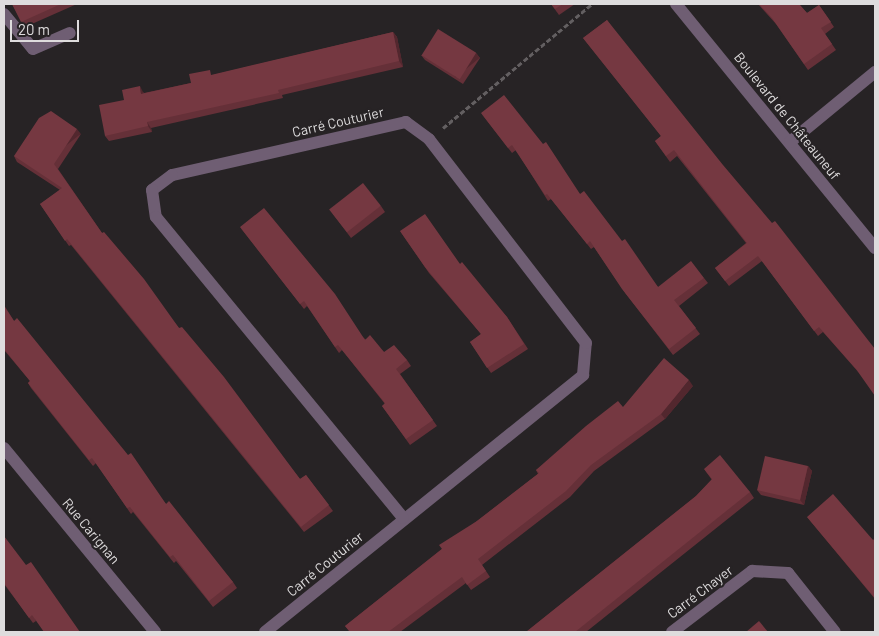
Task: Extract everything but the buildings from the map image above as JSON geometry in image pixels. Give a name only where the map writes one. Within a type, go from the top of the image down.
[{"type":"street","name":"Boulevard de Châteauneuf","points":[[676,4],[875,248]]},
{"type":"street","points":[[4,14],[33,49],[70,33]]},
{"type":"street","points":[[790,142],[875,72]]},
{"type":"street","name":"Carré Couturier","points":[[265,632],[403,518],[583,375],[586,343],[429,139],[406,122],[172,175],[152,190],[156,217],[403,518]]},
{"type":"street","name":"Rue Carignan","points":[[4,448],[156,632]]},
{"type":"street","name":"Carré Chayer","points":[[672,632],[752,571],[788,573],[836,632]]},
{"type":"path","points":[[443,128],[592,4]]}]
